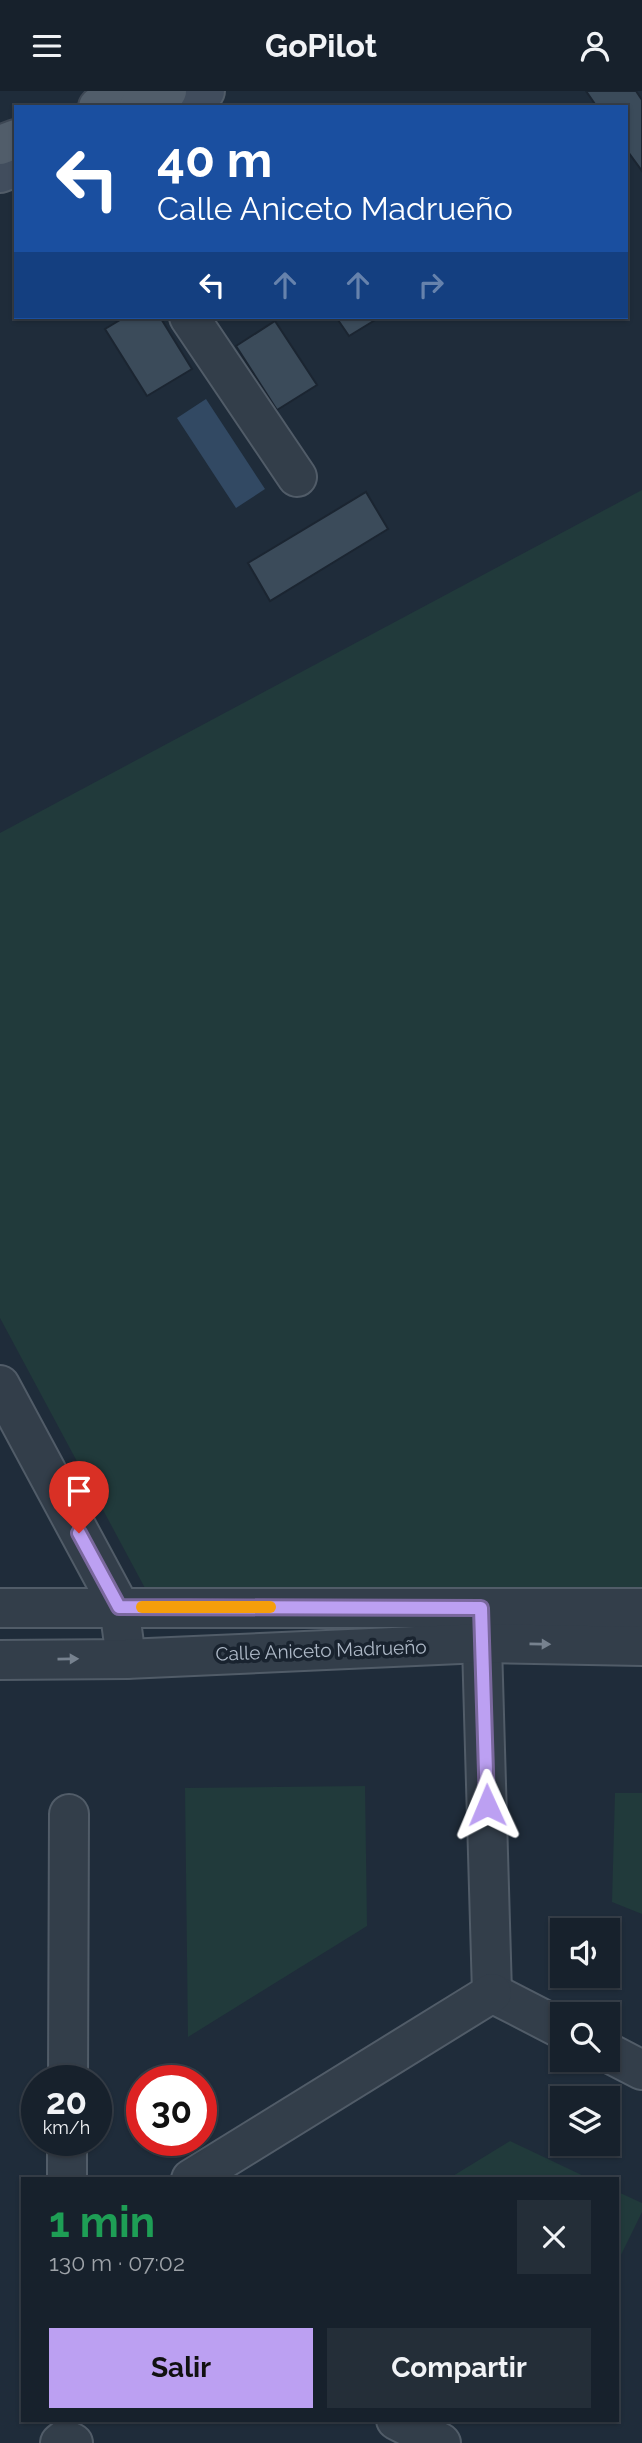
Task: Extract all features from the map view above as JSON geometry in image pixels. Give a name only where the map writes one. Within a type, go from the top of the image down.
[{"type":"main road","points":[[103,105],[135,91]]},
{"type":"main road","points":[[142,105],[167,91]]},
{"type":"main road","points":[[172,105],[205,91]]},
{"type":"street","points":[[190,319],[297,477]]},
{"type":"street","points":[[0,1385],[119,1607],[126,1659]]},
{"type":"street","name":"Calle Aniceto Madrueño","points":[[0,1608],[119,1607],[482,1626],[642,1646]]},
{"type":"street","name":"Calle Aniceto Madrueño","points":[[0,1660],[126,1659],[482,1626],[642,1608]]},
{"type":"street","points":[[482,1626],[492,1993]]},
{"type":"street","points":[[68,2065],[69,1814]]},
{"type":"street","points":[[492,1993],[550,2023]]},
{"type":"street","points":[[194,2177],[492,1993]]},
{"type":"street","points":[[620,2059],[642,2070]]},
{"type":"street","points":[[67,2156],[67,2177]]},
{"type":"street","points":[[400,2422],[441,2443]]},
{"type":"street","points":[[60,2443],[65,2439],[73,2443]]},
{"type":"green space","points":[[642,490],[642,1591],[146,1590],[0,1318],[0,833]]},
{"type":"green space","points":[[365,1786],[367,1926],[188,2037],[185,1788]]},
{"type":"green space","points":[[615,1793],[642,1793],[642,1914],[612,1902]]},
{"type":"green space","points":[[510,2141],[586,2177],[451,2177]]},
{"type":"green space","points":[[619,2192],[642,2203],[642,2212],[619,2259]]},
{"type":"water","points":[[206,399],[265,489],[236,508],[177,418]]},
{"type":"building","points":[[586,91],[636,91],[642,100],[642,171],[628,152],[628,105],[596,105]]},
{"type":"building","points":[[122,319],[161,319],[192,369],[147,396],[105,329]]},
{"type":"building","points":[[337,319],[377,319],[349,336]]},
{"type":"building","points":[[275,321],[317,385],[277,410],[236,346]]},
{"type":"building","points":[[366,492],[388,529],[270,601],[248,563]]},
{"type":"slow traffic","points":[[142,1607],[270,1607]]},
{"type":"route","points":[[79,1533],[119,1607],[481,1608],[487,1805]]}]
